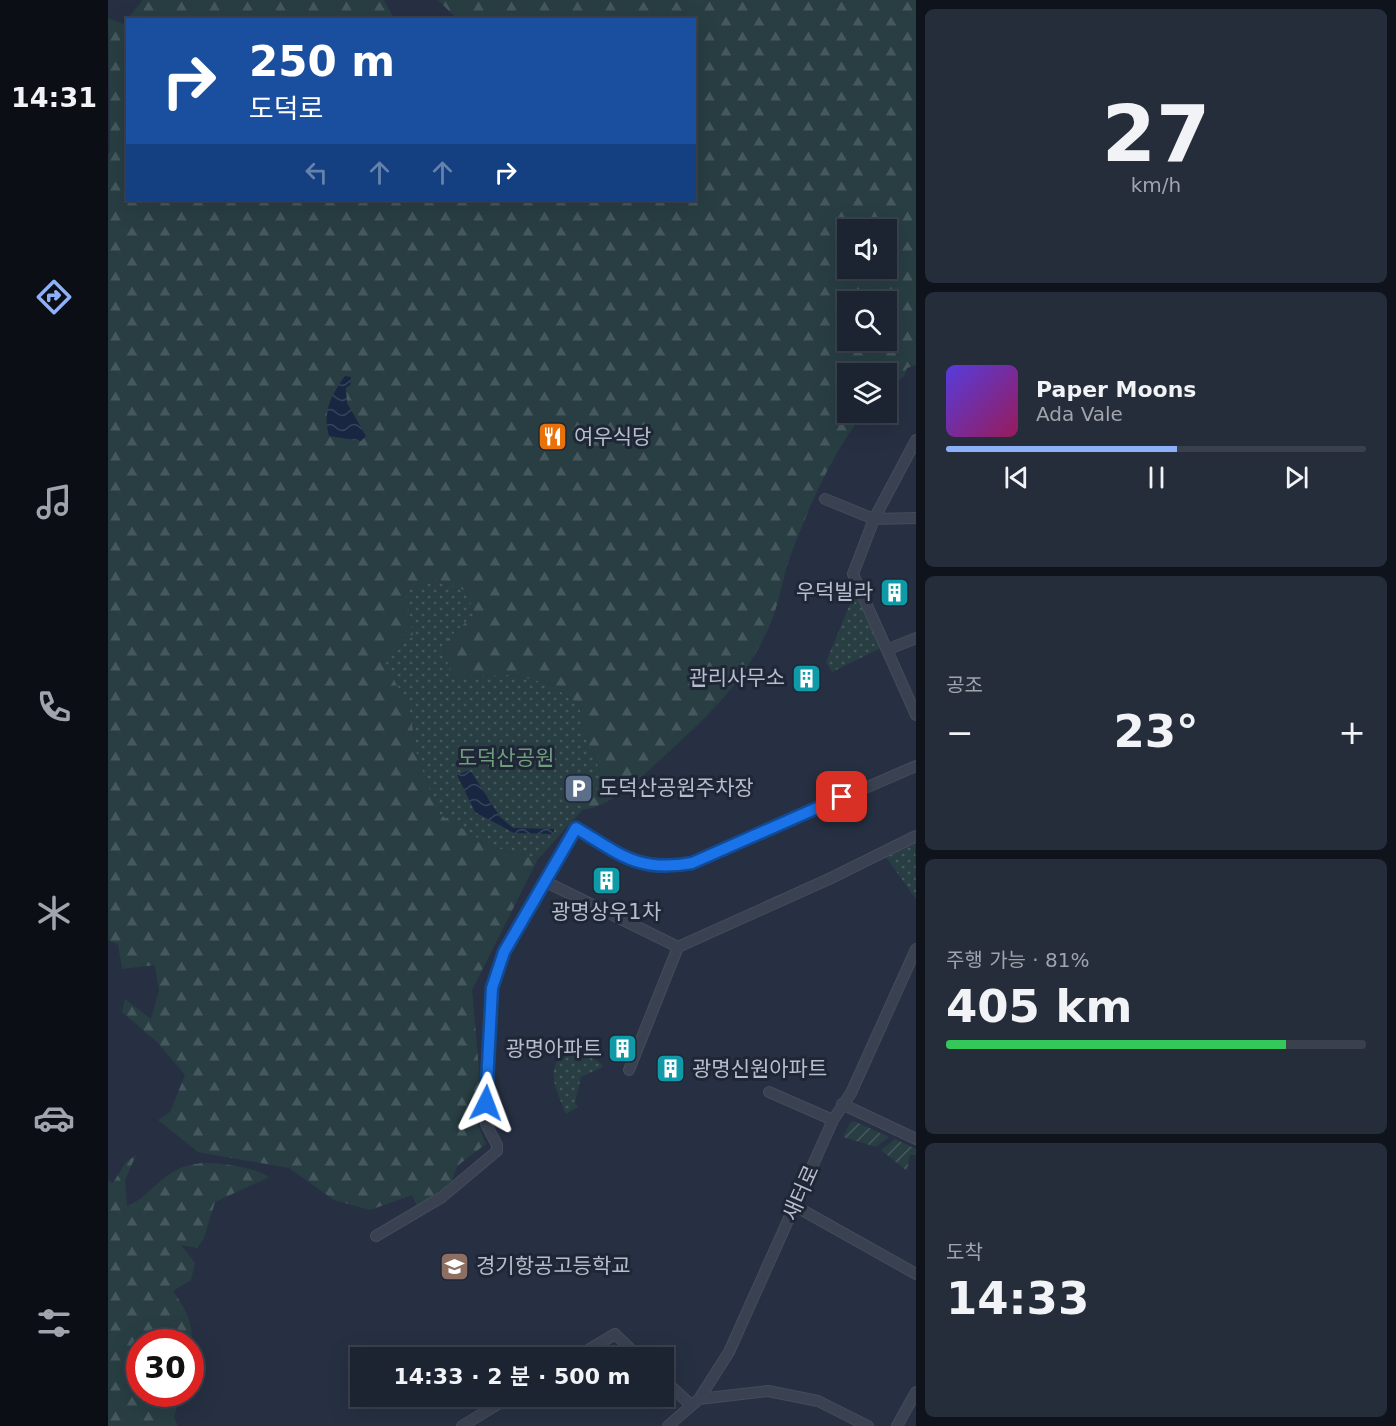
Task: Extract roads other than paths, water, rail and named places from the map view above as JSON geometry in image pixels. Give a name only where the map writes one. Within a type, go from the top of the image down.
[{"type":"street","points":[[916,440],[874,519],[853,574],[913,698],[916,715]]},
{"type":"street","points":[[825,499],[874,519],[916,518]]},
{"type":"street","points":[[889,650],[916,638]]},
{"type":"street","points":[[376,1236],[442,1197],[497,1151],[497,1145],[486,1124],[492,988],[504,952],[576,828],[624,857],[645,865],[671,867],[685,864],[916,766]]},
{"type":"street","points":[[628,1070],[678,947],[829,879],[916,836]]},
{"type":"street","points":[[544,881],[678,947]]},
{"type":"street","name":"새터로","points":[[668,1426],[695,1402],[729,1353],[832,1120],[851,1093],[916,949]]},
{"type":"street","points":[[769,1092],[832,1120]]},
{"type":"street","points":[[842,1104],[916,1139]]},
{"type":"street","points":[[795,1206],[916,1274]]},
{"type":"street","points":[[593,1347],[615,1334],[629,1347]]},
{"type":"street","points":[[674,1387],[695,1402],[768,1390],[818,1401],[868,1426]]},
{"type":"street","points":[[897,1426],[916,1392]]},
{"type":"street","points":[[462,1426],[493,1407]]},
{"type":"water","points":[[345,376],[351,377],[350,385],[346,388],[347,403],[366,436],[361,441],[329,436],[327,411]]},
{"type":"water","points":[[470,770],[500,817],[513,828],[554,829],[554,834],[514,833],[475,812],[457,775]]},
{"type":"place","name":"여우식당","points":[[553,437]]},
{"type":"place","name":"우덕빌라","points":[[894,592]]},
{"type":"place","name":"관리사무소","points":[[806,678]]},
{"type":"place","name":"도덕산공원주차장","points":[[578,788]]},
{"type":"place","name":"광명상우1차","points":[[606,881]]},
{"type":"place","name":"광명아파트","points":[[623,1049]]},
{"type":"place","name":"광명신원아파트","points":[[671,1069]]},
{"type":"place","name":"경기항공고등학교","points":[[455,1266]]},
{"type":"park label","name":"도덕산공원","points":[[506,758]]}]
